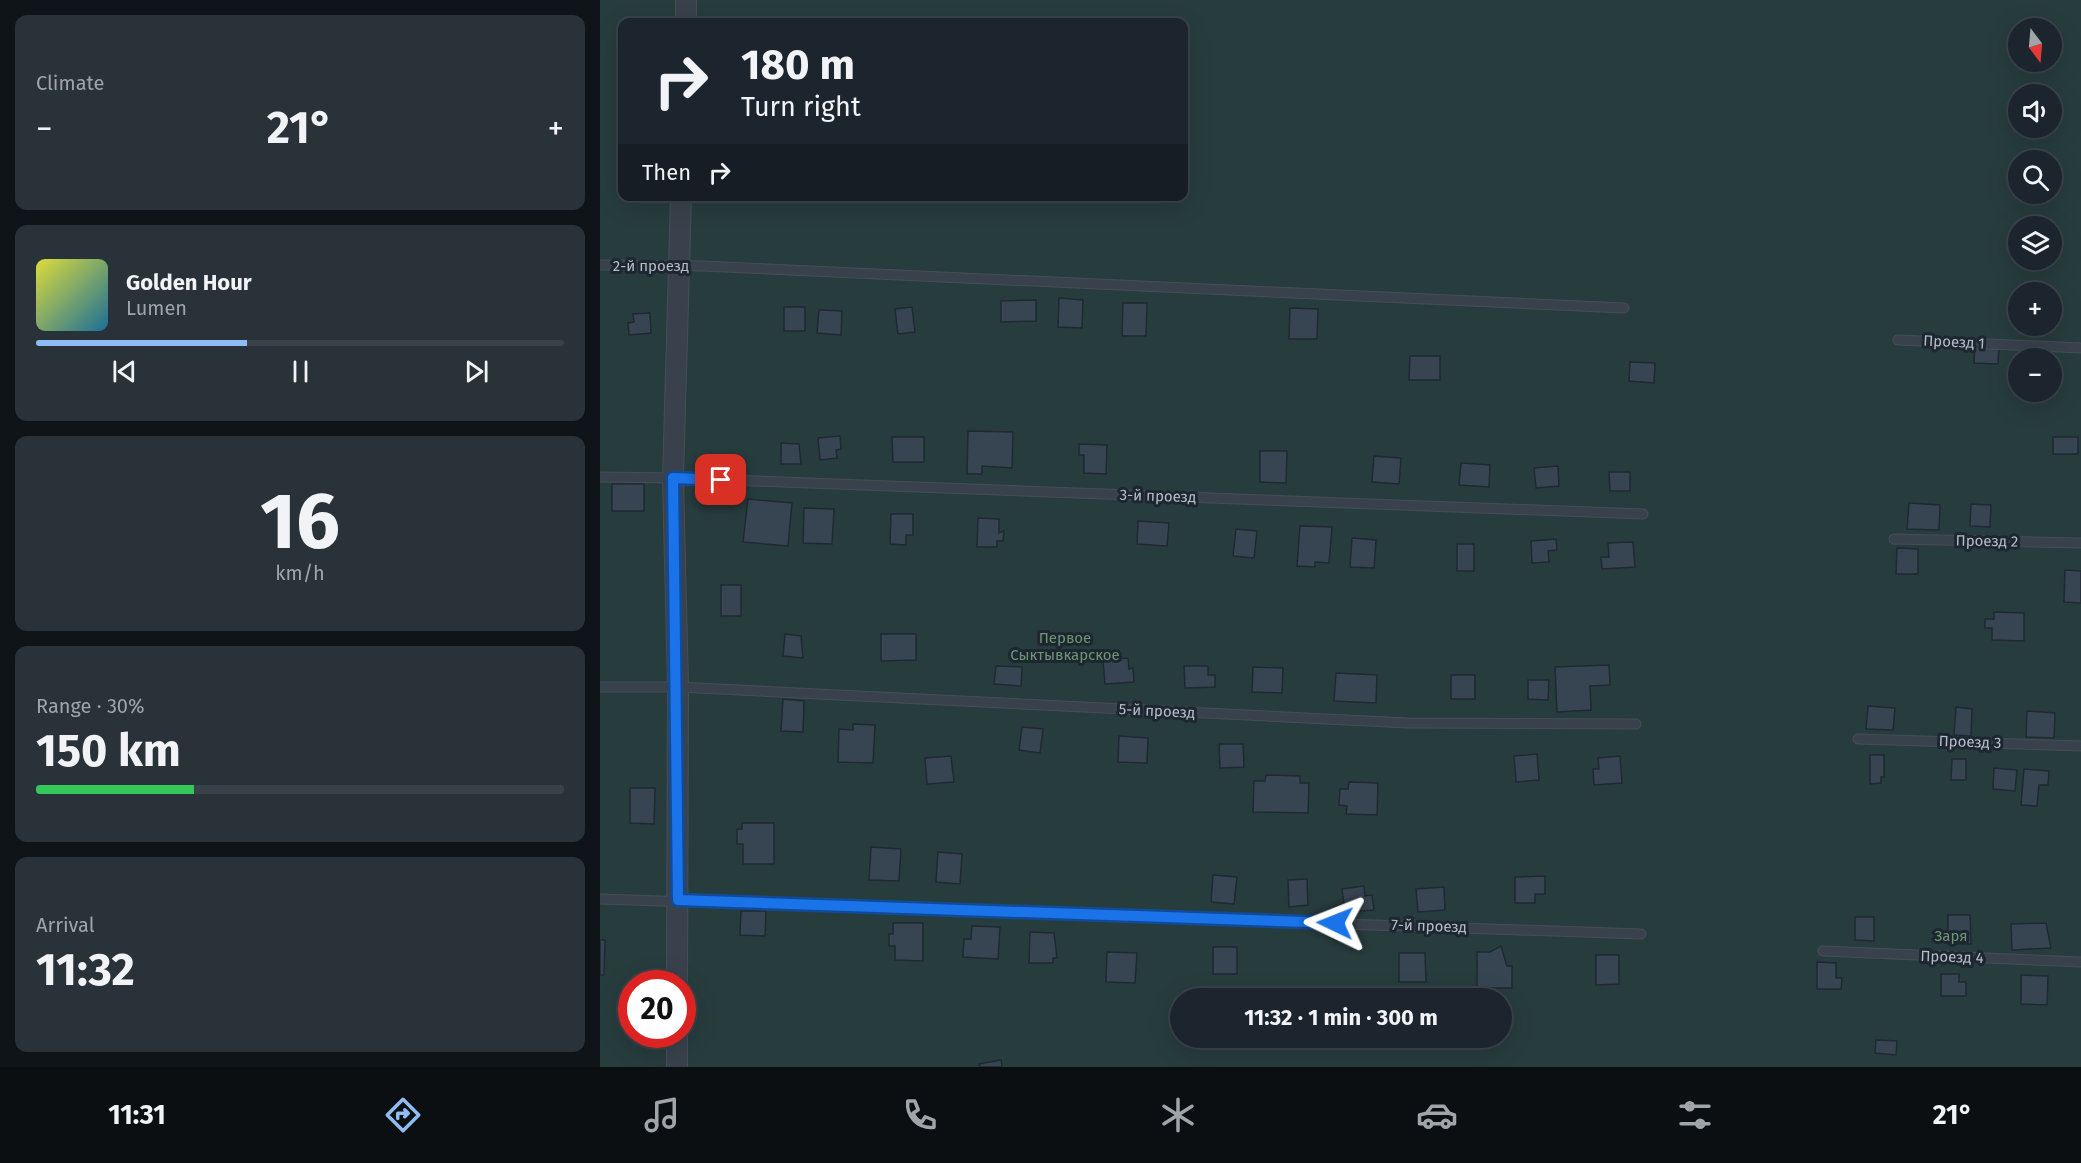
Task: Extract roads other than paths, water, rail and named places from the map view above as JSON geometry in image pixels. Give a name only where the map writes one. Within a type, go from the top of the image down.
[{"type":"street","points":[[686,0],[686,18]]},
{"type":"street","points":[[677,970],[678,687],[673,478],[681,201]]},
{"type":"street","points":[[676,1067],[677,1048]]},
{"type":"lane","name":"2-й проезд","points":[[600,265],[702,266],[1624,308]]},
{"type":"lane","name":"Проезд 1","points":[[1898,339],[2081,348]]},
{"type":"lane","name":"3-й проезд","points":[[600,477],[1642,514]]},
{"type":"lane","name":"Проезд 2","points":[[1894,539],[2081,543]]},
{"type":"lane","name":"5-й проезд","points":[[600,687],[678,687],[1408,723],[1636,724]]},
{"type":"lane","name":"Проезд 3","points":[[1858,739],[2081,746]]},
{"type":"lane","name":"7-й проезд","points":[[600,899],[1641,934]]},
{"type":"lane","name":"Проезд 4","points":[[1823,951],[2081,962]]},
{"type":"park label","name":"Первое Сыктывкарское","points":[[1065,646]]},
{"type":"park label","name":"Заря","points":[[1951,936]]}]
